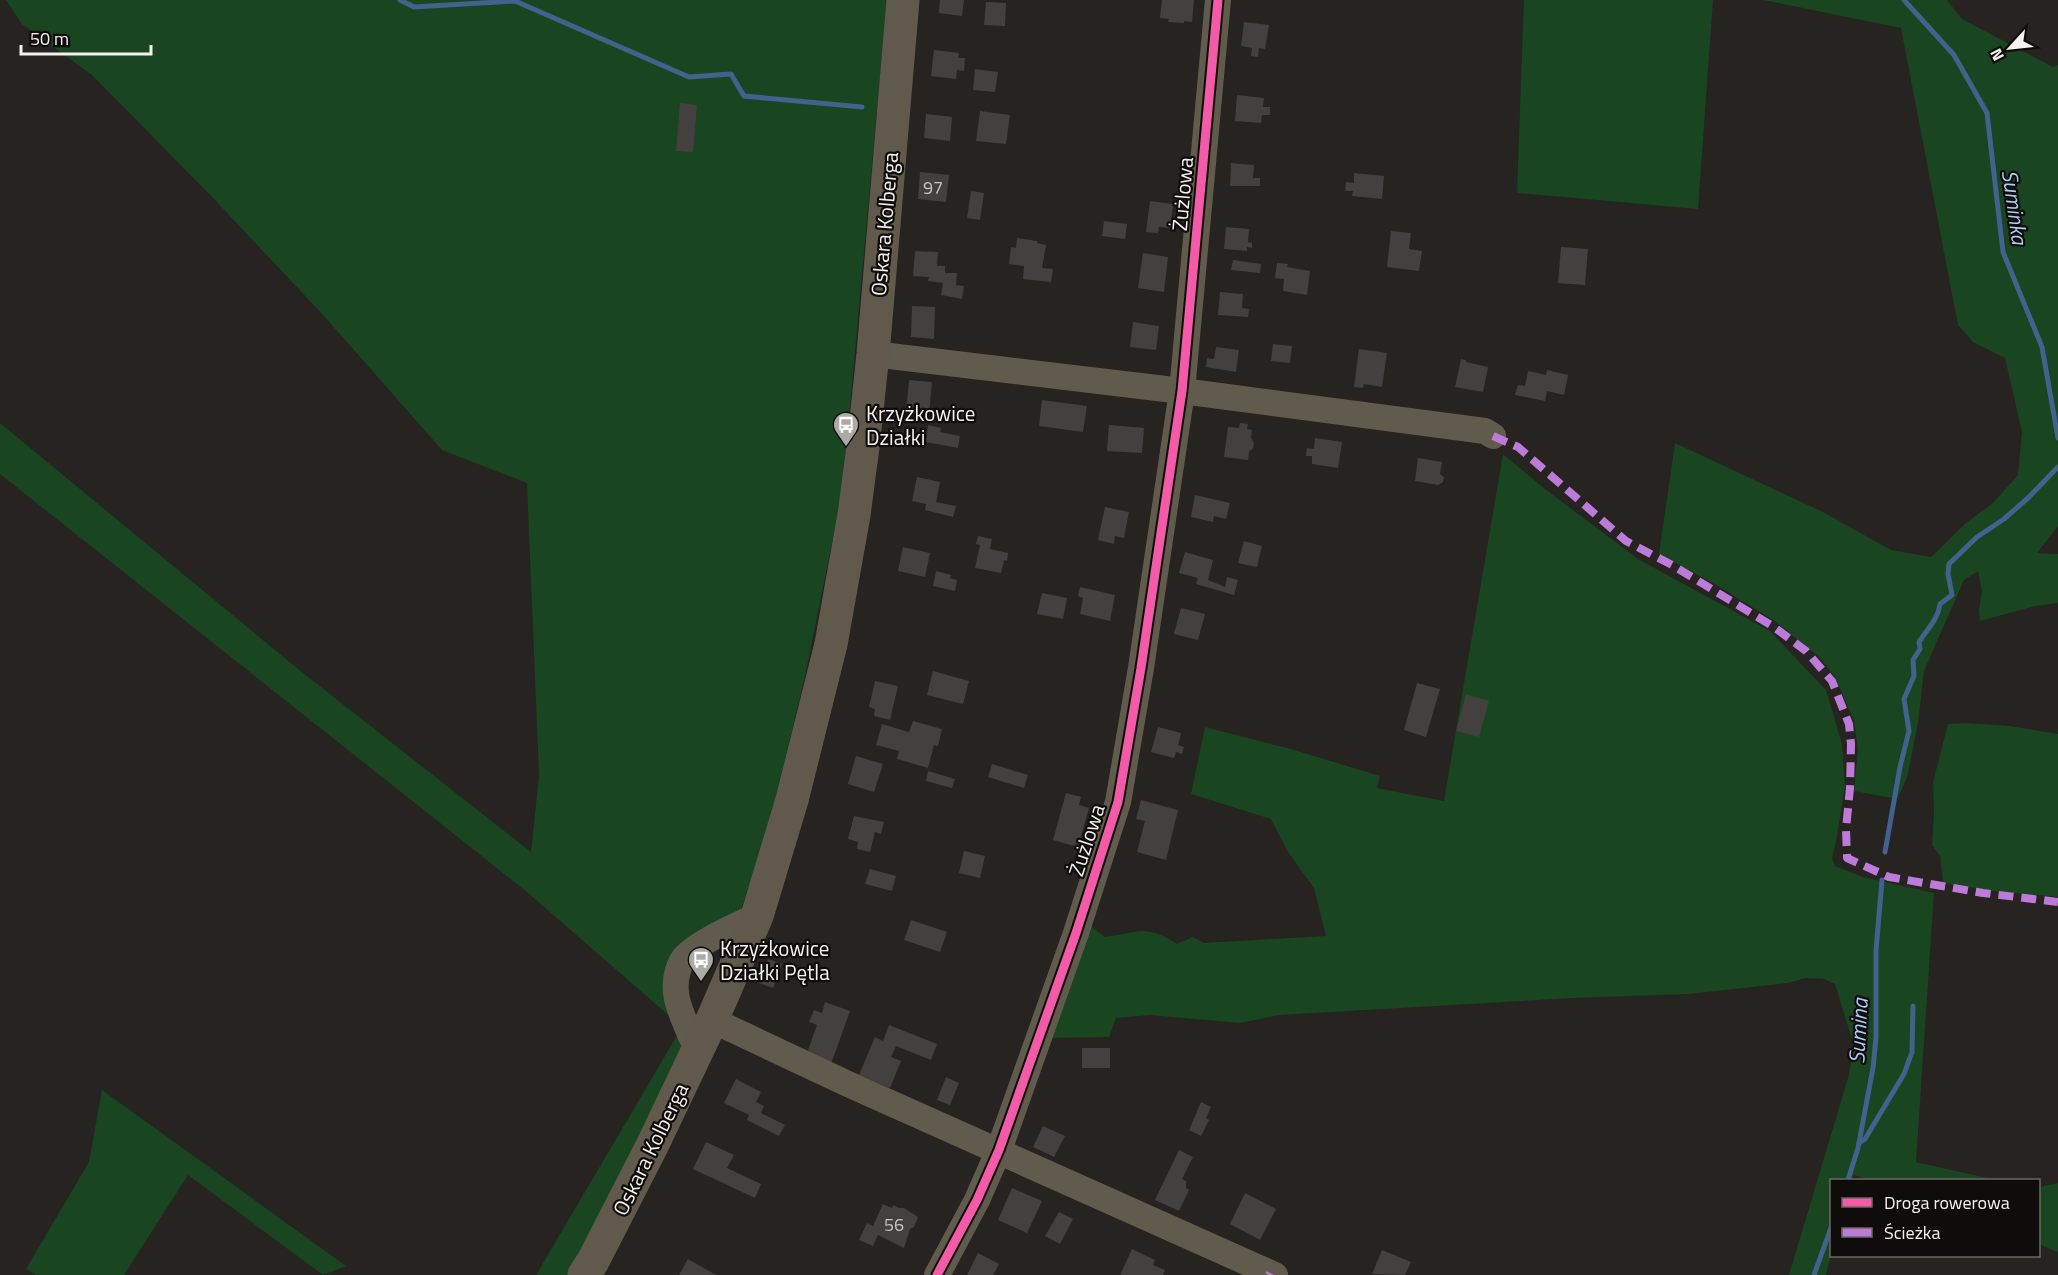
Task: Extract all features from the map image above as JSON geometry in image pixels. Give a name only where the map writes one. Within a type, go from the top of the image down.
[{"type":"main road","name":"Oskara Kolberga","points":[[584,1275],[654,1144],[712,1020],[757,916],[792,800],[831,644],[854,515],[873,354],[903,0]]},
{"type":"street","name":"Żużlowa","points":[[937,1275],[977,1200],[999,1150],[1076,933],[1118,802],[1141,668],[1182,391],[1218,0]]},
{"type":"street","points":[[873,354],[1182,391],[1485,431],[1493,436]]},
{"type":"street","points":[[697,1051],[677,999],[675,982],[683,959],[708,940],[757,916]]},
{"type":"street","points":[[712,1020],[848,1084],[1275,1275]]},
{"type":"green space","points":[[6,0],[887,0],[842,494],[805,676],[768,832],[735,926],[683,959],[693,1039],[572,1275],[536,1275],[682,1027],[527,892],[0,474],[0,423],[298,669],[531,852],[539,775],[527,483],[442,450],[323,315],[215,200],[92,75],[22,24]]},
{"type":"green space","points":[[1524,0],[1713,0],[1698,209],[1517,193]]},
{"type":"green space","points":[[1763,0],[1947,0],[1962,19],[2053,67],[2058,65],[2058,526],[2037,553],[2058,554],[2058,603],[2035,606],[1980,621],[1982,591],[1978,571],[1964,580],[1924,671],[1918,723],[1907,778],[1897,799],[1854,791],[1858,750],[1854,721],[1835,677],[1819,657],[1776,622],[1718,586],[1659,554],[1675,443],[1823,512],[1891,550],[1931,557],[1966,523],[1993,503],[2018,475],[2022,432],[2005,358],[1973,342],[1958,325],[1901,28]]},
{"type":"green space","points":[[1503,454],[1545,489],[1638,559],[1770,631],[1826,690],[1842,744],[1845,787],[1832,858],[1835,866],[1863,877],[1934,893],[1916,1162],[1992,1179],[1866,1179],[1854,1175],[1852,1179],[1830,1179],[1830,1257],[1826,1275],[1789,1275],[1848,1078],[1854,1046],[1835,984],[1824,979],[1806,978],[1788,983],[1688,994],[1572,998],[1279,1015],[1240,1023],[1150,1015],[1116,1018],[1109,1037],[1047,1038],[1081,932],[1092,927],[1105,937],[1142,931],[1157,933],[1177,944],[1193,937],[1204,943],[1326,936],[1314,888],[1288,852],[1271,819],[1191,794],[1205,727],[1291,749],[1380,776],[1377,788],[1444,801]]},
{"type":"green space","points":[[1948,724],[2010,726],[2058,734],[2058,897],[1993,891],[1943,883],[1940,856],[1932,845],[1933,782]]},
{"type":"green space","points":[[102,1090],[346,1266],[323,1275],[188,1175],[124,1275],[36,1275],[26,1269],[89,1162]]},
{"type":"green space","points":[[2058,1183],[2058,1252],[2040,1245],[2040,1187]]},
{"type":"building","points":[[940,0],[964,0],[962,16],[939,13]]},
{"type":"building","points":[[1162,0],[1194,0],[1192,22],[1168,22],[1169,19],[1160,18]]},
{"type":"building","points":[[986,2],[1006,3],[1005,26],[984,25]]},
{"type":"building","points":[[1244,22],[1269,25],[1265,49],[1259,48],[1258,57],[1251,56],[1252,48],[1241,46]]},
{"type":"building","points":[[934,50],[959,53],[958,58],[965,58],[964,71],[957,70],[956,79],[931,76]]},
{"type":"building","points":[[975,69],[998,72],[995,92],[973,90]]},
{"type":"building","points":[[1237,95],[1264,98],[1263,107],[1270,107],[1270,115],[1262,115],[1261,123],[1235,121]]},
{"type":"building","points":[[680,103],[697,105],[693,152],[676,151]]},
{"type":"building","points":[[980,111],[1010,115],[1006,144],[976,141]]},
{"type":"building","points":[[926,114],[952,117],[950,141],[924,138]]},
{"type":"building","points":[[1231,163],[1254,165],[1253,178],[1260,178],[1260,186],[1230,186]]},
{"type":"building","points":[[920,172],[949,175],[946,202],[918,199]]},
{"type":"building","points":[[1354,173],[1384,176],[1382,199],[1352,196],[1353,191],[1345,191],[1346,182],[1354,183]]},
{"type":"building","points":[[971,191],[984,193],[980,220],[967,218]]},
{"type":"building","points":[[1150,201],[1173,204],[1170,228],[1159,227],[1158,233],[1146,232]]},
{"type":"building","points":[[1104,221],[1127,224],[1125,239],[1102,236]]},
{"type":"building","points":[[1226,227],[1249,229],[1248,242],[1252,243],[1252,248],[1247,247],[1247,251],[1224,249]]},
{"type":"building","points":[[1391,231],[1411,233],[1409,249],[1422,251],[1419,271],[1387,267]]},
{"type":"building","points":[[1017,238],[1046,245],[1042,268],[1053,269],[1051,282],[1023,279],[1024,266],[1009,264],[1011,247],[1016,248]]},
{"type":"building","points":[[1561,247],[1588,249],[1585,285],[1558,283]]},
{"type":"building","points":[[915,251],[938,252],[937,266],[945,266],[945,273],[957,273],[956,285],[964,286],[962,299],[941,295],[943,283],[928,281],[929,277],[913,276]]},
{"type":"building","points":[[1143,253],[1168,257],[1164,292],[1138,288]]},
{"type":"building","points":[[1233,260],[1261,264],[1260,273],[1231,270]]},
{"type":"building","points":[[1277,263],[1310,271],[1307,295],[1283,291],[1284,279],[1275,278]]},
{"type":"building","points":[[1220,292],[1243,294],[1242,308],[1249,309],[1248,317],[1218,315]]},
{"type":"building","points":[[912,306],[935,307],[934,339],[911,337]]},
{"type":"building","points":[[1133,322],[1159,326],[1156,350],[1130,347]]},
{"type":"building","points":[[1273,344],[1292,346],[1290,363],[1271,361]]},
{"type":"building","points":[[1216,347],[1239,350],[1236,372],[1206,367],[1207,358],[1214,359]]},
{"type":"building","points":[[1359,349],[1387,353],[1382,387],[1364,384],[1363,388],[1354,387]]},
{"type":"building","points":[[1461,359],[1488,367],[1483,392],[1455,387]]},
{"type":"building","points":[[1547,370],[1568,375],[1564,395],[1547,391],[1545,401],[1515,395],[1518,385],[1525,386],[1528,371],[1546,375]]},
{"type":"building","points":[[909,380],[932,382],[929,415],[906,413]]},
{"type":"building","points":[[1042,400],[1087,406],[1083,432],[1039,426]]},
{"type":"building","points":[[1240,423],[1248,424],[1247,429],[1252,430],[1251,438],[1254,443],[1248,460],[1224,457],[1228,427],[1239,428]]},
{"type":"building","points":[[928,425],[941,428],[940,432],[960,436],[958,448],[926,442]]},
{"type":"building","points":[[1109,425],[1144,428],[1142,453],[1107,451]]},
{"type":"building","points":[[1315,438],[1342,442],[1338,468],[1312,464],[1312,456],[1306,456],[1307,448],[1314,449]]},
{"type":"building","points":[[1418,458],[1442,462],[1440,474],[1444,477],[1443,482],[1438,485],[1415,481]]},
{"type":"building","points":[[917,477],[940,482],[936,502],[956,506],[953,517],[925,510],[926,504],[912,501]]},
{"type":"building","points":[[1195,495],[1230,503],[1226,519],[1214,516],[1213,522],[1191,517]]},
{"type":"building","points":[[1105,507],[1129,512],[1124,538],[1115,536],[1114,544],[1098,540]]},
{"type":"building","points":[[978,536],[992,539],[990,549],[1008,553],[1001,573],[975,568],[980,545],[976,544]]},
{"type":"building","points":[[1244,541],[1262,546],[1257,567],[1238,563]]},
{"type":"building","points":[[903,547],[930,553],[925,577],[898,571]]},
{"type":"building","points":[[1185,552],[1213,560],[1208,580],[1225,587],[1227,577],[1238,580],[1234,595],[1196,584],[1198,578],[1179,573]]},
{"type":"building","points":[[936,571],[951,575],[950,578],[957,580],[955,591],[933,586]]},
{"type":"building","points":[[1080,587],[1115,595],[1110,621],[1080,614],[1083,598],[1078,596]]},
{"type":"building","points":[[1042,593],[1067,598],[1063,619],[1037,614]]},
{"type":"building","points":[[1181,608],[1205,614],[1198,640],[1174,634]]},
{"type":"building","points":[[933,671],[969,681],[963,704],[927,695]]},
{"type":"building","points":[[875,681],[898,686],[890,720],[874,716],[875,709],[869,707]]},
{"type":"building","points":[[1417,683],[1440,689],[1426,737],[1404,730]]},
{"type":"building","points":[[1466,694],[1489,701],[1479,737],[1456,731]]},
{"type":"building","points":[[913,721],[942,729],[938,746],[934,745],[928,768],[897,759],[899,751],[876,745],[882,724],[909,732]]},
{"type":"building","points":[[1158,727],[1181,733],[1178,745],[1184,747],[1182,754],[1176,752],[1174,758],[1151,752]]},
{"type":"building","points":[[856,756],[883,764],[874,792],[848,784]]},
{"type":"building","points":[[992,764],[1028,775],[1024,788],[988,777]]},
{"type":"building","points":[[928,771],[955,779],[952,788],[926,781]]},
{"type":"building","points":[[1066,793],[1081,797],[1079,805],[1089,808],[1078,847],[1053,840]]},
{"type":"building","points":[[1141,800],[1178,810],[1166,860],[1137,852],[1145,821],[1136,819]]},
{"type":"building","points":[[854,816],[884,822],[881,834],[875,832],[870,852],[857,849],[858,842],[848,839]]},
{"type":"building","points":[[964,851],[985,856],[980,878],[959,873]]},
{"type":"building","points":[[870,869],[896,876],[892,891],[865,884]]},
{"type":"building","points":[[911,920],[947,932],[940,952],[904,940]]},
{"type":"building","points":[[768,959],[782,964],[773,988],[759,983]]},
{"type":"building","points":[[825,1002],[850,1011],[831,1064],[807,1053],[817,1025],[809,1022],[814,1010],[822,1013]]},
{"type":"building","points":[[889,1025],[937,1044],[931,1060],[896,1046],[891,1057],[901,1061],[890,1088],[859,1075],[875,1037],[883,1041]]},
{"type":"building","points":[[1082,1048],[1110,1048],[1110,1068],[1082,1068]]},
{"type":"building","points":[[946,1077],[959,1083],[950,1105],[937,1100]]},
{"type":"building","points":[[736,1079],[761,1092],[756,1102],[764,1106],[761,1113],[785,1125],[779,1136],[747,1120],[749,1115],[724,1103]]},
{"type":"building","points":[[1201,1102],[1211,1107],[1206,1118],[1209,1120],[1201,1136],[1189,1130]]},
{"type":"building","points":[[1043,1126],[1065,1136],[1054,1157],[1033,1147]]},
{"type":"building","points":[[706,1142],[734,1155],[727,1168],[761,1184],[755,1198],[693,1169]]},
{"type":"building","points":[[1179,1150],[1193,1157],[1182,1179],[1186,1181],[1186,1188],[1189,1190],[1179,1211],[1155,1200]]},
{"type":"building","points":[[1012,1188],[1042,1201],[1027,1233],[998,1220]]},
{"type":"building","points":[[1245,1193],[1276,1209],[1260,1240],[1230,1224]]},
{"type":"building","points":[[883,1204],[892,1208],[893,1205],[904,1208],[918,1217],[914,1227],[910,1229],[904,1248],[878,1235],[873,1246],[859,1240],[867,1223],[873,1226]]},
{"type":"building","points":[[1059,1212],[1073,1219],[1060,1244],[1045,1236]]},
{"type":"building","points":[[1132,1249],[1155,1260],[1153,1265],[1165,1270],[1163,1275],[1120,1275]]},
{"type":"building","points":[[1382,1250],[1411,1262],[1405,1275],[1372,1274]]},
{"type":"building","points":[[978,1253],[999,1264],[993,1275],[967,1275]]},
{"type":"building","points":[[688,1259],[716,1275],[679,1275]]},
{"type":"waterway","points":[[400,0],[414,7],[515,1],[689,77],[731,74],[744,96],[862,107]]},
{"type":"waterway","name":"Suminka","points":[[1904,0],[1954,55],[1987,113],[2003,252],[2042,347],[2058,438]]},
{"type":"waterway","points":[[1885,852],[1900,767],[1909,731],[1904,699],[1914,676],[1913,660],[1920,649],[1919,642],[1935,620],[1940,604],[1952,595],[1948,574],[1949,564],[1977,537],[2004,519],[2028,498],[2058,467]]},
{"type":"waterway","name":"Sumina","points":[[1848,1179],[1858,1148],[1873,1068],[1876,1037],[1876,951],[1882,880]]},
{"type":"waterway","points":[[1859,1143],[1865,1139],[1904,1074],[1912,1052],[1913,1006]]},
{"type":"waterway","name":"Sumina","points":[[1814,1275],[1830,1231]]},
{"type":"marked path","points":[[1493,436],[1518,447],[1626,541],[1672,565],[1774,627],[1806,651],[1832,681],[1849,724],[1851,744],[1846,829],[1847,858],[1889,877],[1983,893],[2058,902]]},
{"type":"cycle path","points":[[937,1275],[977,1200],[999,1150],[1076,933],[1118,802],[1141,668],[1182,391],[1218,0]]},
{"type":"place","name":"Krzyżkowice Działki","points":[[846,448]]},
{"type":"place","name":"Krzyżkowice Działki Pętla","points":[[701,983]]}]
